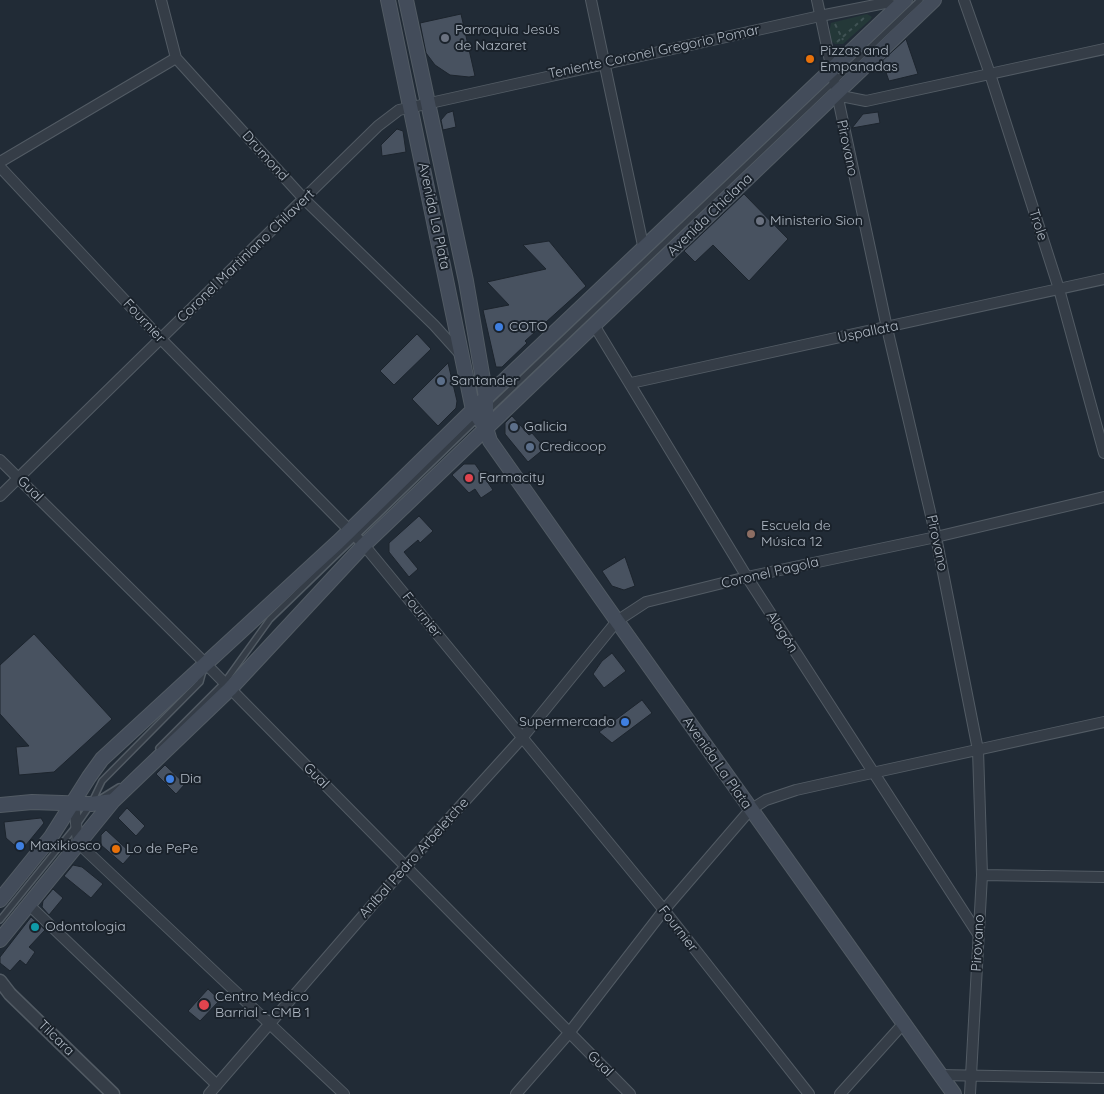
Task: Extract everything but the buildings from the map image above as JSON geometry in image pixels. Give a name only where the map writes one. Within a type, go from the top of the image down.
[{"type":"main road","name":"Avenida La Plata","points":[[388,0],[464,358],[490,441],[750,810],[954,1094]]},
{"type":"main road","name":"Avenida La Plata","points":[[406,0],[466,281],[486,397]]},
{"type":"main road","name":"Avenida Chiclana","points":[[481,417],[486,397],[644,250],[833,83],[934,0]]},
{"type":"main road","name":"Avenida Chiclana","points":[[481,417],[594,325],[833,83],[850,52],[902,4]]},
{"type":"main road","points":[[0,940],[113,801],[227,686],[357,537],[481,417]]},
{"type":"main road","points":[[0,900],[52,838],[89,777],[102,760],[206,664],[357,537],[481,417]]},
{"type":"main road","points":[[0,805],[53,801],[91,804],[113,801]]},
{"type":"street","name":"Drumond","points":[[161,0],[176,58],[304,199],[434,325],[464,358]]},
{"type":"street","points":[[591,0],[644,250]]},
{"type":"street","name":"Pirovano","points":[[816,0],[887,328],[936,537],[978,750],[982,875],[970,1094]]},
{"type":"street","name":"Trole","points":[[964,0],[990,74],[1058,289],[1104,453]]},
{"type":"street","name":"Teniente Coronel Gregorio Pomar","points":[[411,107],[820,16],[885,4],[902,4]]},
{"type":"street","points":[[833,83],[866,101],[1104,49]]},
{"type":"street","points":[[0,162],[176,58]]},
{"type":"street","name":"Coronel Martiniano Chilavert","points":[[0,496],[386,118],[399,110],[411,107]]},
{"type":"street","name":"Fournier","points":[[0,167],[161,339],[357,537],[664,910],[809,1094]]},
{"type":"street","name":"Uspallata","points":[[631,383],[1104,279]]},
{"type":"street","name":"Alagón","points":[[594,325],[631,383],[747,577],[872,773],[978,934]]},
{"type":"street","name":"Gual","points":[[0,460],[206,664],[630,1094]]},
{"type":"street","name":"Coronel Pagola","points":[[617,621],[646,602],[747,577],[936,537],[1104,497]]},
{"type":"street","name":"Aníbal Pedro Arbeletche","points":[[209,1094],[406,866],[522,738],[617,621]]},
{"type":"street","points":[[516,1094],[568,1033],[664,910],[750,810],[766,800],[796,790],[1104,722]]},
{"type":"street","points":[[74,803],[78,843],[344,1094]]},
{"type":"street","points":[[982,875],[1104,877]]},
{"type":"street","points":[[28,904],[217,1085]]},
{"type":"street","name":"Tilcara","points":[[0,981],[10,994],[113,1094]]},
{"type":"street","points":[[840,1094],[903,1024]]},
{"type":"street","points":[[939,1075],[1104,1078]]},
{"type":"lane","points":[[481,417],[920,0]]},
{"type":"lane","points":[[0,920],[76,826],[91,804],[102,781],[200,682],[206,664]]},
{"type":"lane","points":[[91,804],[118,788],[227,686]]},
{"type":"path","points":[[827,50],[862,22],[873,6]]},
{"type":"path","points":[[833,14],[842,39],[850,52]]},
{"type":"green space","points":[[867,14],[872,17],[870,20],[843,44],[835,44],[830,40],[831,23]]},
{"type":"place","name":"Parroquia Jesús de Nazaret","points":[[445,38]]},
{"type":"place","name":"Pizzas and Empanadas","points":[[810,59]]},
{"type":"place","name":"Ministerio Sion","points":[[760,221]]},
{"type":"place","name":"COTO","points":[[499,327]]},
{"type":"place","name":"Santander","points":[[441,381]]},
{"type":"place","name":"Galicia","points":[[514,427]]},
{"type":"place","name":"Credicoop","points":[[530,447]]},
{"type":"place","name":"Farmacity","points":[[469,478]]},
{"type":"place","name":"Escuela de Música 12","points":[[751,534]]},
{"type":"place","name":"Supermercado","points":[[625,722]]},
{"type":"place","name":"Dia","points":[[170,779]]},
{"type":"place","name":"Maxikiosco","points":[[20,846]]},
{"type":"place","name":"Lo de PePe","points":[[116,849]]},
{"type":"place","name":"Odontologia","points":[[35,927]]},
{"type":"place","name":"Centro Médico Barrial - CMB 1","points":[[204,1005]]}]
